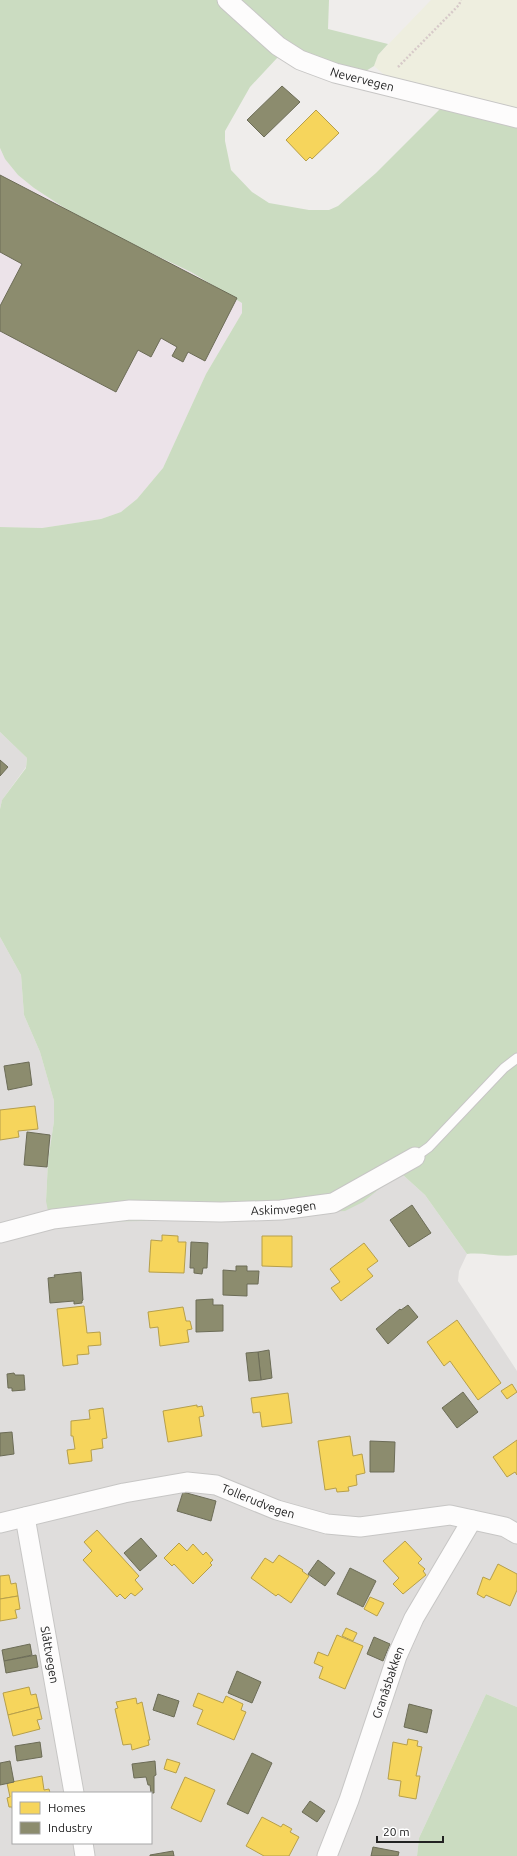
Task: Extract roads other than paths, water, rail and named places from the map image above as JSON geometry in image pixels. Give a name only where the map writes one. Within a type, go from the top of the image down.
[{"type":"street","name":"Nevervegen","points":[[227,0],[278,46],[300,60],[334,73],[517,118]]},
{"type":"street","name":"Askimvegen","points":[[0,1233],[53,1219],[130,1210],[281,1210],[332,1204],[415,1157]]},
{"type":"street","name":"Tollerudvegen","points":[[0,1523],[124,1493],[187,1482],[216,1485],[277,1510],[327,1524],[360,1527],[450,1515],[505,1527],[517,1534]]},
{"type":"street","name":"Slåttvegen","points":[[25,1517],[74,1792]]},
{"type":"street","name":"Granåsbakken","points":[[327,1856],[349,1800],[397,1656],[414,1618],[472,1520]]},
{"type":"lane","name":"Askimvegen","points":[[415,1157],[429,1147],[504,1068],[517,1058]]}]
